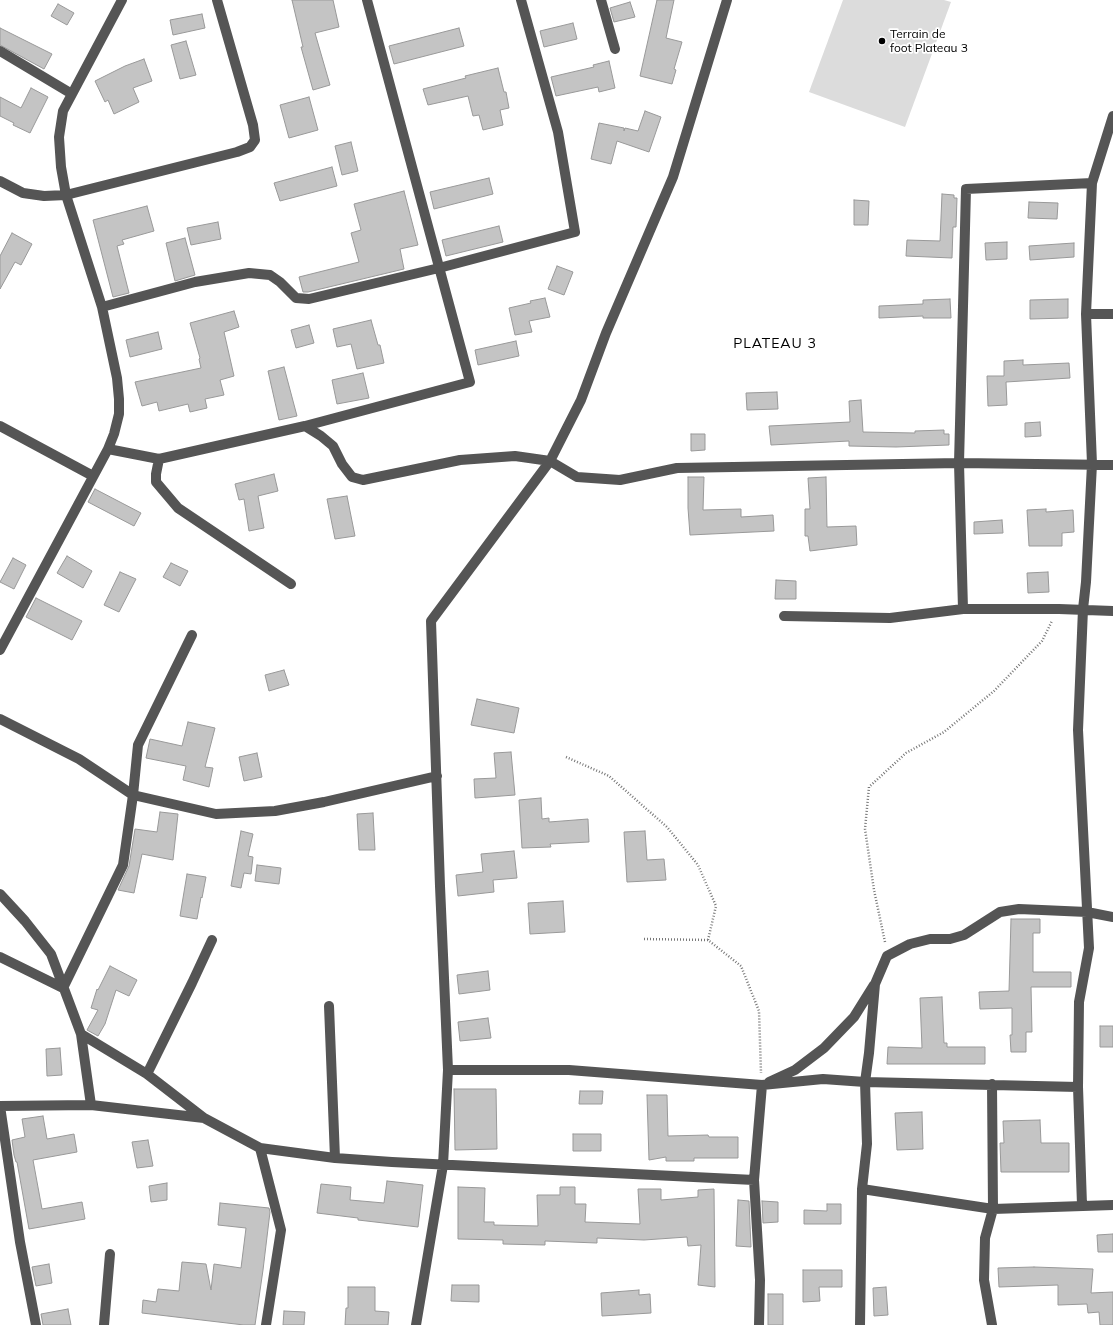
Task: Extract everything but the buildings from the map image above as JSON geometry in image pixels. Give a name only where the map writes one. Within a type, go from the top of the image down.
[{"type":"street","points":[[0,650],[108,449],[118,421],[119,399],[117,378],[102,307],[66,195],[61,167],[59,137],[63,112],[122,0]]},
{"type":"street","points":[[0,181],[23,193],[44,196],[66,195],[247,149],[253,143],[255,135],[217,0]]},
{"type":"street","points":[[108,449],[159,459],[305,426],[470,382],[367,0]]},
{"type":"street","points":[[102,307],[195,282],[249,273],[270,275],[280,282],[296,298],[309,298],[439,268],[575,232],[558,132],[521,0]]},
{"type":"street","points":[[601,0],[615,49]]},
{"type":"street","points":[[416,1325],[442,1165],[448,1070],[431,621],[550,461],[581,400],[606,333],[673,177],[727,0]]},
{"type":"street","points":[[0,51],[72,94]]},
{"type":"street","points":[[1082,1205],[1078,1087],[1078,1002],[1089,948],[1078,730],[1083,609],[1086,582],[1092,464],[1086,314],[1092,183],[1113,116]]},
{"type":"street","points":[[963,609],[958,463],[966,189],[1092,183]]},
{"type":"street","points":[[1086,314],[1113,314]]},
{"type":"street","points":[[0,426],[93,476]]},
{"type":"street","points":[[305,426],[322,436],[333,446],[342,464],[352,477],[363,480],[460,460],[515,456],[550,461],[576,477],[620,480],[677,468],[958,463],[1113,465]]},
{"type":"street","points":[[159,459],[156,482],[178,508],[291,584]]},
{"type":"street","points":[[784,616],[890,618],[963,609],[1059,608],[1113,611]]},
{"type":"street","points":[[63,988],[123,865],[133,795],[138,745],[192,634]]},
{"type":"street","points":[[0,720],[79,759],[133,795],[216,814],[275,811],[324,802],[437,776]]},
{"type":"street","points":[[0,894],[25,921],[50,954],[81,1034],[91,1105]]},
{"type":"street","points":[[762,1085],[795,1070],[824,1048],[854,1017],[875,984],[887,956],[910,944],[930,939],[950,939],[964,935],[1000,912],[1019,909],[1087,912],[1113,917]]},
{"type":"street","points":[[147,1074],[212,940]]},
{"type":"street","points":[[0,957],[63,988]]},
{"type":"street","points":[[860,1325],[862,1189],[867,1144],[865,1082],[875,984]]},
{"type":"street","points":[[329,1006],[335,1158]]},
{"type":"street","points":[[81,1034],[147,1074],[204,1118],[260,1148],[335,1158],[442,1165],[754,1180]]},
{"type":"street","points":[[448,1070],[568,1070],[762,1085],[823,1079],[865,1082],[1078,1087]]},
{"type":"street","points":[[992,1084],[993,1209],[986,1238],[984,1280],[992,1325]]},
{"type":"street","points":[[759,1325],[760,1280],[754,1180],[762,1085]]},
{"type":"street","points":[[36,1325],[20,1242],[0,1106],[91,1105],[204,1118]]},
{"type":"street","points":[[260,1148],[280,1230],[266,1325]]},
{"type":"street","points":[[862,1189],[993,1209],[1113,1205]]},
{"type":"street","points":[[104,1325],[110,1254]]},
{"type":"path","points":[[887,956],[874,890],[865,829],[869,787],[906,753],[944,732],[994,691],[1042,640],[1059,608]]},
{"type":"path","points":[[566,757],[609,776],[667,827],[698,866],[716,906],[708,940]]},
{"type":"path","points":[[644,939],[708,940],[740,966],[759,1011],[762,1085]]},
{"type":"shaded area","name":"Terrain de foot Plateau 3","points":[[843,0],[944,0],[951,2],[905,127],[809,92]]},
{"type":"place","name":"Terrain de foot Plateau 3","points":[[882,41]]},
{"type":"district","name":"PLATEAU 3","points":[[775,344]]}]
